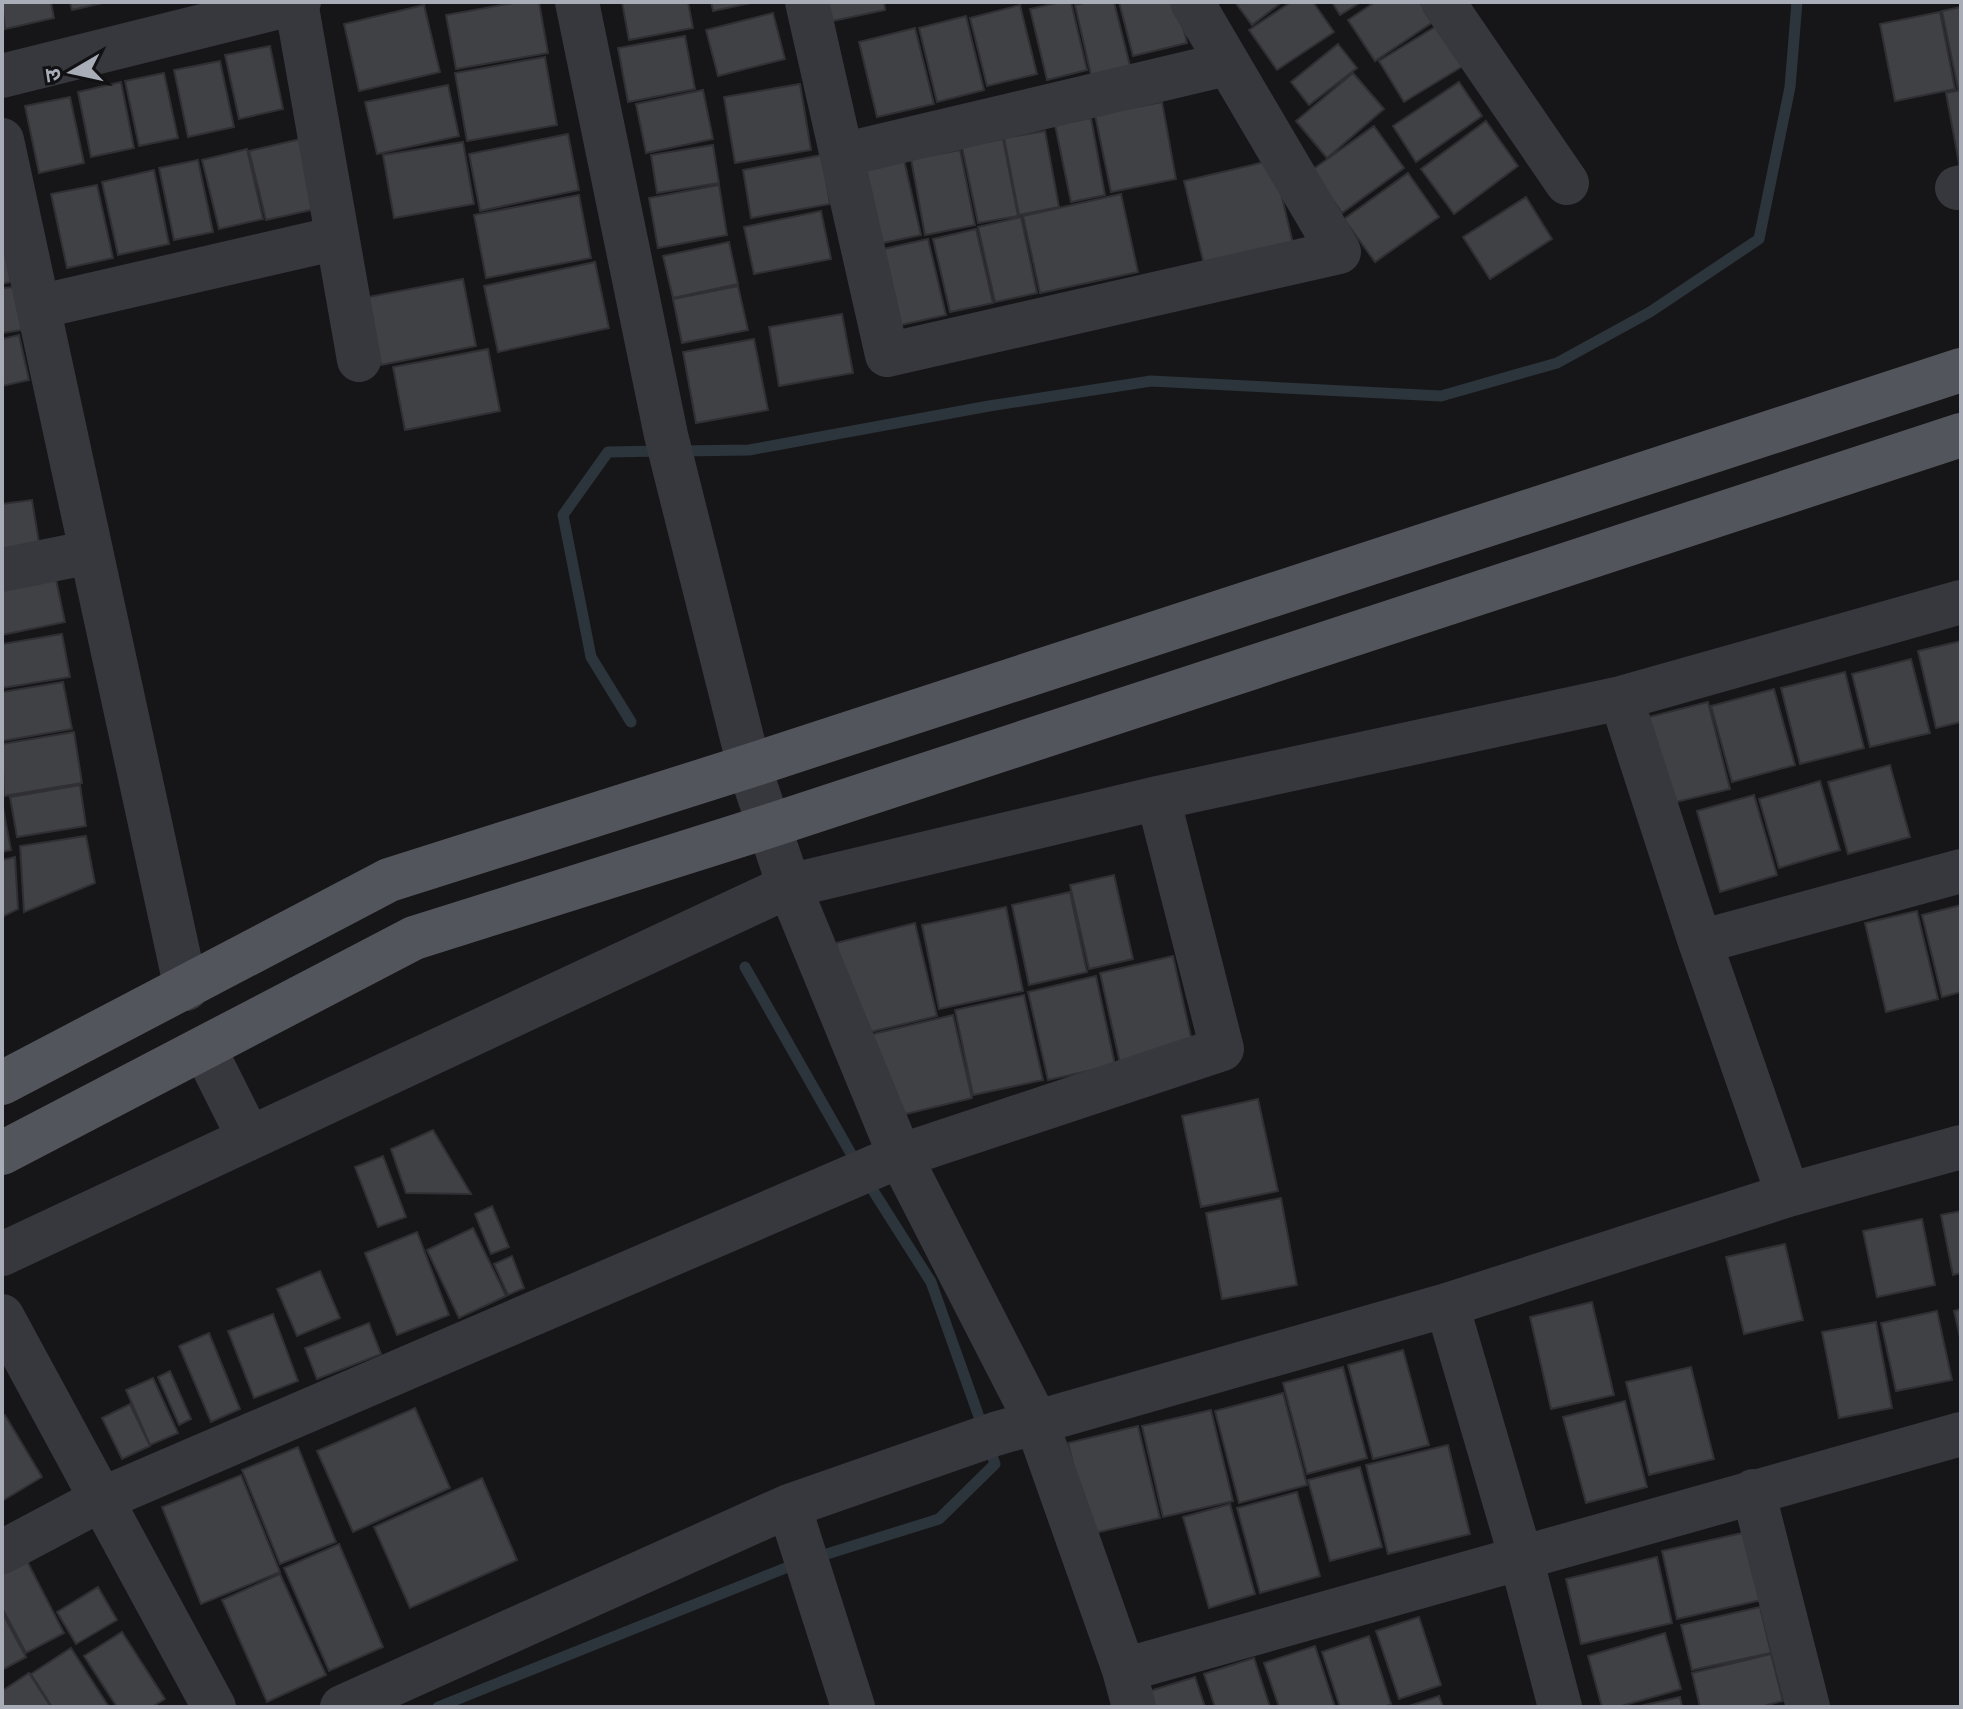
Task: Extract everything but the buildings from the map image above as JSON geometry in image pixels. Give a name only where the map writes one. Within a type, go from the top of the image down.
[{"type":"main road","points":[[2,1083],[389,880],[749,766],[1961,370]]},
{"type":"main road","points":[[2,1153],[414,938],[769,826],[1961,435]]},
{"type":"street","points":[[2,76],[297,2],[359,360]]},
{"type":"street","points":[[577,2],[666,435],[749,766],[789,886],[900,1156],[1036,1421],[1129,1688],[1521,1558],[1961,1434]]},
{"type":"street","points":[[807,2],[887,355],[1339,252],[1192,2]]},
{"type":"street","points":[[1449,3],[1567,183]]},
{"type":"street","points":[[842,155],[1226,64]]},
{"type":"street","points":[[2,140],[186,989]]},
{"type":"street","points":[[38,307],[337,238]]},
{"type":"street","points":[[2,570],[91,552]]},
{"type":"street","points":[[2,1254],[789,886],[1158,798],[1621,698],[1961,602]]},
{"type":"street","points":[[1621,698],[1700,942],[1788,1195]]},
{"type":"street","points":[[2,1552],[102,1499],[900,1156],[1222,1049],[1158,798]]},
{"type":"street","points":[[1700,942],[1961,871]]},
{"type":"street","points":[[204,1048],[249,1138]]},
{"type":"street","points":[[342,1707],[789,1506],[978,1440],[1447,1305],[1788,1195],[1961,1147]]},
{"type":"street","points":[[1447,1305],[1521,1558],[1560,1707]]},
{"type":"street","points":[[2,1316],[214,1707]]},
{"type":"street","points":[[1753,1491],[1808,1707]]},
{"type":"street","points":[[789,1506],[853,1707]]},
{"type":"waterway","points":[[679,451],[749,450],[989,406],[1151,381],[1441,396],[1557,363],[1650,312],[1759,239],[1790,87],[1797,2]]},
{"type":"waterway","points":[[631,722],[591,657],[563,515],[608,452],[661,451]]},
{"type":"waterway","points":[[745,967],[858,1166]]},
{"type":"waterway","points":[[867,1181],[931,1282],[983,1428]]},
{"type":"waterway","points":[[814,1558],[939,1519],[995,1464],[988,1444]]},
{"type":"waterway","points":[[438,1707],[798,1563]]}]
